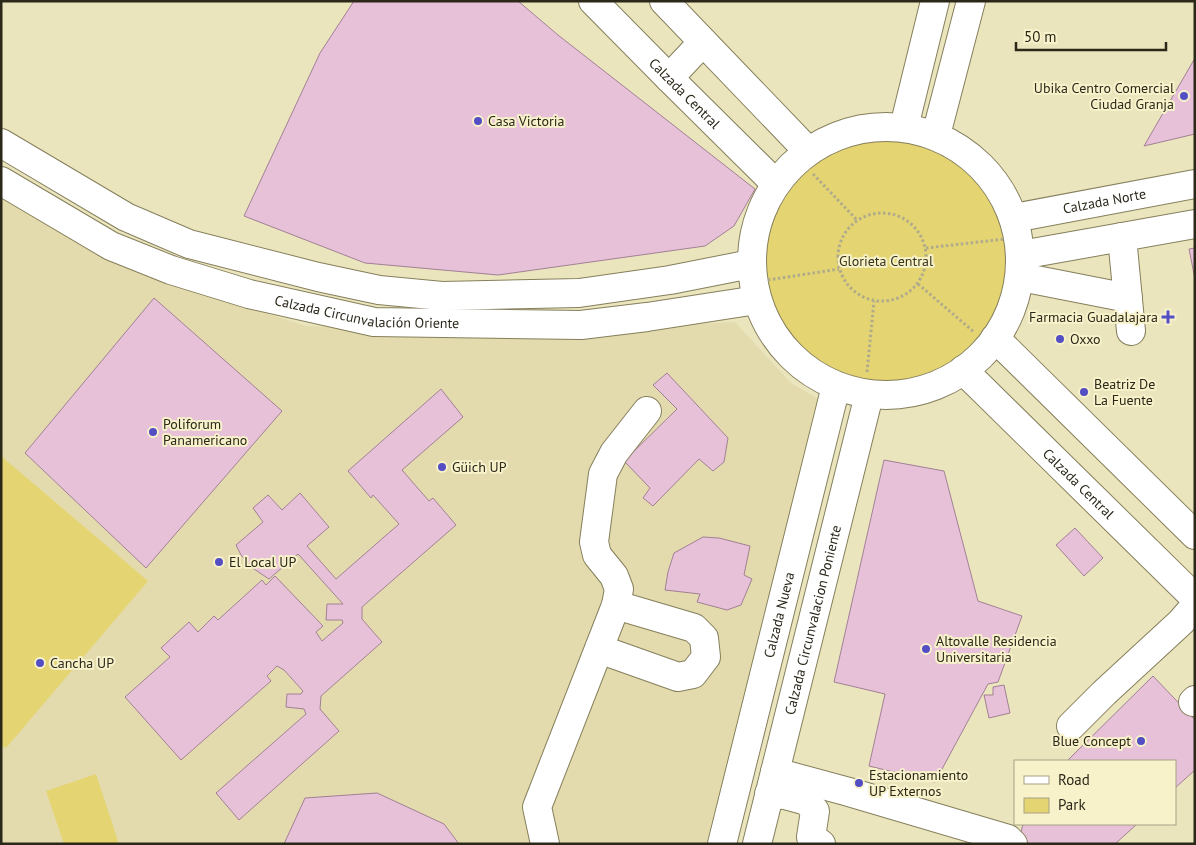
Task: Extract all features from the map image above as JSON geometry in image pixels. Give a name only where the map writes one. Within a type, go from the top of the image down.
[{"type":"street","name":"Calzada Central","points":[[594,1],[776,184]]},
{"type":"street","points":[[664,1],[803,155]]},
{"type":"street","points":[[904,127],[936,1]]},
{"type":"street","points":[[936,135],[971,1]]},
{"type":"street","points":[[669,78],[703,42]]},
{"type":"street","points":[[870,127],[904,127],[936,135],[957,146],[976,160],[1005,197],[1018,247],[1010,313],[981,356],[963,370],[934,386],[902,394],[867,394],[836,386],[801,366],[782,347],[767,325],[754,282],[754,236],[762,208],[776,184],[803,155],[838,135],[870,127]]},
{"type":"street","name":"Calzada Circunvalación Oriente","points":[[1,143],[126,217],[189,244],[318,277],[379,290],[442,296],[579,293],[670,280],[754,282]]},
{"type":"street","name":"Calzada Circunvalación Oriente","points":[[1,181],[111,246],[171,270],[249,294],[374,322],[582,325],[647,317],[754,282]]},
{"type":"street","name":"Calzada Norte","points":[[1018,247],[1195,184]]},
{"type":"street","points":[[62,217],[79,190]]},
{"type":"street","points":[[1018,247],[1122,237],[1195,224]]},
{"type":"street","points":[[159,264],[169,235]]},
{"type":"street","points":[[1122,237],[1131,331]]},
{"type":"street","points":[[1018,247],[1128,298]]},
{"type":"street","points":[[374,322],[379,290]]},
{"type":"street","points":[[992,342],[1195,534]]},
{"type":"street","name":"Calzada Central","points":[[963,370],[1195,598]]},
{"type":"street","name":"Calzada Nueva","points":[[722,844],[836,386]]},
{"type":"street","name":"Calzada Circunvalacion Poniente","points":[[757,844],[867,394]]},
{"type":"street","points":[[545,844],[537,807],[616,605],[619,589],[614,576],[597,555],[594,542],[603,474],[614,453],[647,411]]},
{"type":"street","points":[[599,649],[678,677],[694,674],[706,657],[704,638],[694,628],[616,605]]},
{"type":"street","points":[[1071,726],[1182,622],[1195,606]]},
{"type":"street","points":[[772,783],[823,785],[1008,839],[1013,844]]},
{"type":"street","points":[[772,783],[785,795],[806,801],[815,811]]},
{"type":"street","points":[[821,844],[811,837],[815,811],[823,785]]},
{"type":"path","points":[[803,155],[857,220]]},
{"type":"path","points":[[873,213],[891,213],[907,220],[920,232],[926,248],[926,267],[918,284],[905,295],[890,301],[874,301],[858,295],[846,284],[839,269],[838,251],[844,233],[857,220],[873,213]]},
{"type":"path","points":[[926,248],[1018,247]]},
{"type":"path","points":[[754,282],[839,269]]},
{"type":"path","points":[[918,284],[992,342]]},
{"type":"path","points":[[867,394],[874,301]]},
{"type":"shaded area","points":[[1,188],[164,281],[306,326],[582,331],[735,322],[791,383],[822,401],[713,844],[1,844]]},
{"type":"green space","name":"Glorieta Central","points":[[874,141],[898,141],[921,146],[943,155],[971,176],[986,194],[997,215],[1004,238],[1006,261],[1004,284],[997,307],[986,328],[971,346],[943,367],[921,376],[898,381],[874,381],[851,376],[829,367],[810,354],[793,337],[780,318],[771,296],[766,273],[766,249],[771,226],[780,204],[793,185],[810,168],[829,155],[851,146]]},
{"type":"green space","name":"Cancha UP","points":[[1,456],[148,581],[6,748],[1,745]]},
{"type":"green space","points":[[96,774],[119,844],[64,844],[46,791]]},
{"type":"building","name":"Casa Victoria","points":[[354,1],[518,1],[558,35],[755,189],[734,226],[705,246],[498,275],[365,263],[244,216],[320,53]]},
{"type":"building","name":"Ubika Centro Comercial Ciudad Granja","points":[[1195,58],[1195,134],[1144,146]]},
{"type":"building","points":[[1195,248],[1195,279],[1189,249]]},
{"type":"building","name":"Poliforum Panamericano","points":[[154,298],[282,411],[146,568],[25,453]]},
{"type":"building","points":[[667,373],[728,438],[724,462],[713,471],[699,459],[653,506],[643,498],[650,488],[624,461],[677,409],[653,385]]},
{"type":"building","points":[[441,389],[463,417],[402,470],[429,501],[433,498],[456,525],[362,607],[362,619],[382,642],[321,696],[320,709],[339,731],[239,820],[216,793],[306,714],[304,709],[286,707],[287,694],[301,694],[303,691],[284,670],[277,666],[267,676],[271,681],[181,760],[125,697],[170,657],[161,648],[189,622],[198,632],[214,616],[218,620],[262,580],[266,585],[275,576],[323,626],[316,632],[322,641],[343,623],[342,620],[326,620],[327,604],[343,604],[298,554],[269,579],[251,567],[241,555],[236,545],[263,522],[253,508],[268,495],[282,510],[300,493],[329,527],[307,546],[336,579],[399,524],[373,495],[371,498],[348,471]]},
{"type":"building","name":"Altovalle Residencia Universitaria","points":[[884,460],[944,471],[978,601],[1022,616],[998,682],[988,684],[935,782],[869,766],[885,694],[834,682]]},
{"type":"building","points":[[1075,528],[1103,558],[1084,576],[1056,545]]},
{"type":"building","points":[[703,537],[719,538],[750,546],[744,575],[752,579],[741,605],[727,610],[697,602],[700,594],[665,590],[674,553]]},
{"type":"building","name":"Blue Concept","points":[[1153,676],[1195,720],[1195,770],[1176,787],[1176,760],[1068,760]]},
{"type":"building","points":[[1004,685],[1010,713],[989,718],[984,695],[993,695],[993,687]]},
{"type":"building","points":[[377,793],[444,824],[459,844],[284,844],[305,798]]},
{"type":"building","points":[[1023,825],[1136,825],[1115,844],[1018,844]]},
{"type":"place","name":"Ubika Centro Comercial Ciudad Granja","points":[[1184,96]]},
{"type":"place","name":"Casa Victoria","points":[[478,121]]},
{"type":"place","name":"Farmacia Guadalajara","points":[[1168,317]]},
{"type":"place","name":"Oxxo","points":[[1060,339]]},
{"type":"place","name":"Beatriz De La Fuente","points":[[1084,392]]},
{"type":"place","name":"Poliforum Panamericano","points":[[153,432]]},
{"type":"place","name":"Güich UP","points":[[442,467]]},
{"type":"place","name":"El Local UP","points":[[219,562]]},
{"type":"place","name":"Altovalle Residencia Universitaria","points":[[926,649]]},
{"type":"place","name":"Cancha UP","points":[[40,663]]},
{"type":"place","name":"Blue Concept","points":[[1141,741]]},
{"type":"place","name":"Estacionamiento UP Externos","points":[[859,783]]}]
